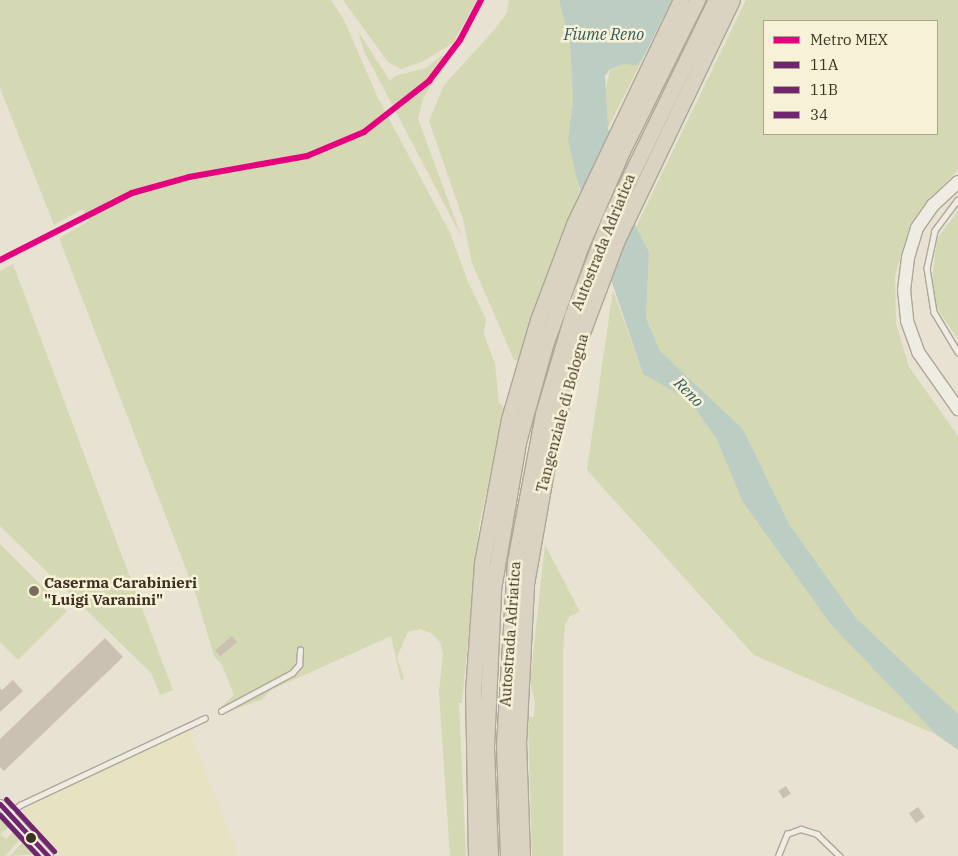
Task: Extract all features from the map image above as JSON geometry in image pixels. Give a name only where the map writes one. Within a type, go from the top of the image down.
[{"type":"highway","points":[[476,856],[473,692],[482,563],[489,516],[522,370],[554,272],[601,162],[681,0]]},
{"type":"highway","name":"Autostrada Adriatica","points":[[490,856],[487,693],[493,589],[500,538],[529,400],[562,294],[601,198],[696,0]]},
{"type":"highway","name":"Autostrada Adriatica","points":[[508,856],[504,745],[514,561],[541,423],[572,316],[612,212],[716,0]]},
{"type":"highway","name":"Tangenziale di Bologna","points":[[522,856],[518,743],[526,584],[552,437],[592,306],[636,195],[732,0]]},
{"type":"street","points":[[958,182],[934,204],[917,228],[908,258],[904,290],[907,321],[918,352],[958,408]]},
{"type":"street","points":[[0,804],[48,856]]},
{"type":"lane","points":[[958,200],[935,231],[929,250],[927,277],[934,312],[958,352]]},
{"type":"lane","points":[[221,711],[292,674],[299,665],[300,650]]},
{"type":"lane","points":[[8,813],[20,805],[205,718]]},
{"type":"lane","points":[[778,856],[787,834],[801,830],[817,834],[840,856]]},
{"type":"shaded area","points":[[188,729],[194,734],[191,736],[238,856],[62,856],[54,852],[23,818],[24,810],[33,804]]},
{"type":"green space","points":[[0,0],[331,0],[344,20],[378,98],[450,233],[468,282],[486,319],[484,334],[495,364],[499,403],[505,408],[479,526],[462,703],[459,703],[466,856],[450,856],[439,692],[443,654],[440,642],[431,633],[420,629],[408,632],[397,657],[404,678],[401,681],[391,636],[271,690],[263,699],[222,714],[220,708],[234,695],[222,665],[214,656],[196,595],[59,238],[89,221],[83,209],[54,225],[0,88]]},
{"type":"green space","points":[[343,0],[477,0],[453,43],[422,62],[401,69],[388,62]]},
{"type":"green space","points":[[509,0],[559,0],[570,44],[573,101],[568,139],[580,191],[553,256],[518,360],[514,360],[472,263],[463,219],[429,121],[444,85],[495,29],[507,13]]},
{"type":"green space","points":[[746,0],[958,0],[958,170],[924,204],[910,225],[895,276],[896,324],[909,367],[958,436],[958,714],[856,618],[789,524],[743,429],[660,351],[646,318],[649,252],[636,227]]},
{"type":"green space","points":[[358,31],[390,81],[395,76],[426,68],[441,56],[451,57],[423,98],[418,119],[462,238],[364,51]]},
{"type":"green space","points":[[643,58],[608,128],[604,98],[610,69]]},
{"type":"green space","points":[[958,211],[958,339],[936,307],[932,281],[937,239]]},
{"type":"green space","points":[[13,264],[173,690],[160,695],[151,673],[0,526],[0,271]]},
{"type":"green space","points":[[613,290],[643,374],[689,400],[716,438],[743,501],[832,626],[937,735],[754,655],[587,470]]},
{"type":"green space","points":[[0,544],[67,611],[18,660],[0,642]]},
{"type":"green space","points":[[545,545],[580,612],[570,616],[565,624],[563,651],[563,856],[532,856],[528,717],[534,717],[535,702],[530,682]]},
{"type":"green space","points":[[0,818],[9,827],[0,834]]},
{"type":"green space","points":[[13,832],[20,839],[5,856],[0,856],[0,834],[6,839]]},
{"type":"green space","points":[[22,843],[34,854],[11,856],[11,855]]},
{"type":"water","name":"Fiume Reno","points":[[559,0],[672,0],[643,58],[636,65],[624,64],[610,69],[605,76],[608,128],[636,227],[649,252],[646,318],[660,351],[743,429],[789,524],[856,618],[958,714],[958,750],[937,735],[832,626],[743,502],[716,438],[689,400],[643,374],[576,176],[568,139],[573,101],[570,44]]},
{"type":"building","points":[[232,636],[237,642],[220,656],[215,650]]},
{"type":"building","points":[[105,638],[123,657],[4,771],[0,767],[0,739]]},
{"type":"building","points":[[13,680],[23,691],[0,712],[0,688],[2,690]]},
{"type":"building","points":[[786,786],[791,794],[783,798],[778,791]]},
{"type":"building","points":[[918,807],[925,817],[916,823],[909,813]]},
{"type":"metro line","name":"MEX","points":[[0,260],[132,193],[189,177],[307,156],[364,132],[429,81],[460,40],[481,0]]},
{"type":"transit line","name":"34","points":[[6,799],[54,851]]},
{"type":"transit line","name":"11A","points":[[0,804],[48,856]]},
{"type":"transit line","name":"11B","points":[[0,815],[38,856]]},
{"type":"place","name":"Caserma Carabinieri \"Luigi Varanini\"","points":[[34,591]]},
{"type":"water label","name":"Reno","points":[[689,392]]}]
